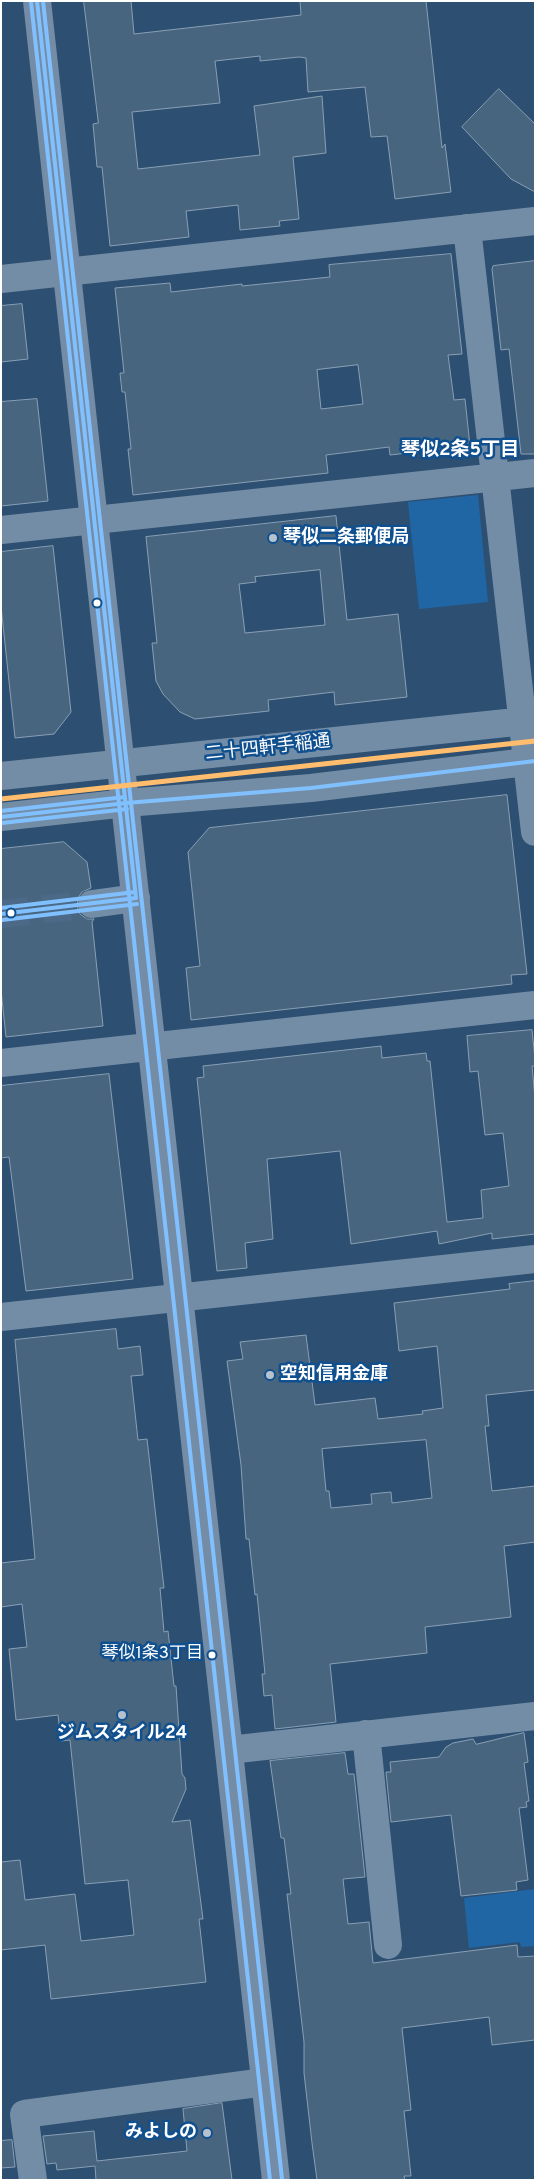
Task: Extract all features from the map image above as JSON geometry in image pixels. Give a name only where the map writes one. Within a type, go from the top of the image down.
[{"type":"main road","points":[[37,1],[276,2180]]},
{"type":"street","points":[[1,279],[535,221]]},
{"type":"street","points":[[467,228],[495,478],[529,721],[535,832]]},
{"type":"street","points":[[1,530],[535,473]]},
{"type":"street","name":"二十四軒手稲通","points":[[1,776],[529,721]]},
{"type":"street","points":[[1,817],[126,803],[311,788],[531,762]]},
{"type":"street","points":[[92,904],[136,898]]},
{"type":"street","points":[[1,1063],[535,1005]]},
{"type":"street","points":[[1,1317],[535,1259]]},
{"type":"street","points":[[229,1750],[366,1734],[534,1719]]},
{"type":"street","points":[[366,1734],[388,1945]]},
{"type":"street","points":[[33,2180],[24,2114],[265,2082]]},
{"type":"shaded area","points":[[478,495],[488,602],[419,609],[408,502]]},
{"type":"shaded area","points":[[535,1889],[535,1946],[521,1947],[520,1942],[469,1948],[464,1898]]},
{"type":"building","points":[[84,1],[131,1],[134,34],[301,15],[300,1],[426,1],[442,148],[445,144],[451,192],[395,199],[387,136],[371,137],[365,87],[308,92],[306,58],[260,61],[260,56],[215,61],[220,103],[132,112],[138,169],[260,155],[254,106],[322,96],[326,153],[293,157],[299,219],[279,221],[280,226],[240,230],[238,205],[186,211],[189,237],[110,246],[102,167],[97,167],[93,124],[98,123]]},
{"type":"building","points":[[499,89],[535,124],[535,192],[511,179],[462,127]]},
{"type":"building","points":[[451,254],[462,354],[448,355],[454,400],[465,399],[470,446],[390,455],[389,447],[326,455],[328,473],[133,495],[128,449],[131,449],[125,392],[122,392],[120,373],[124,373],[115,288],[170,283],[171,292],[330,277],[329,265]],"holes":[[[358,365],[363,404],[321,409],[317,370]]]},
{"type":"building","points":[[535,261],[535,454],[521,454],[509,349],[501,350],[492,269],[493,266]]},
{"type":"building","points":[[22,304],[28,359],[1,362],[1,306]]},
{"type":"building","points":[[37,399],[48,501],[1,506],[1,402]]},
{"type":"building","points":[[336,516],[347,620],[398,614],[407,697],[335,705],[334,692],[268,700],[269,711],[195,719],[180,712],[163,694],[156,681],[152,643],[157,643],[146,537]],"holes":[[[320,570],[325,625],[245,633],[239,584],[256,582],[255,577]]]},
{"type":"building","points":[[53,546],[71,712],[54,734],[15,738],[1,606],[1,552]]},
{"type":"building","points":[[507,795],[527,974],[511,975],[512,984],[191,1020],[186,968],[200,966],[188,852],[209,828]]},
{"type":"building","points":[[64,842],[87,862],[91,888],[82,892],[78,898],[77,906],[80,914],[87,919],[94,919],[92,922],[103,1026],[6,1037],[1,990],[1,849]]},
{"type":"building","points":[[532,1030],[535,1059],[535,1066],[532,1066],[535,1098],[535,1234],[492,1239],[492,1233],[439,1244],[437,1231],[351,1244],[340,1151],[267,1159],[273,1239],[245,1243],[247,1268],[217,1271],[197,1078],[204,1077],[203,1066],[381,1046],[382,1058],[426,1053],[427,1061],[430,1061],[447,1222],[483,1218],[481,1190],[509,1186],[503,1133],[485,1135],[478,1071],[470,1072],[467,1036]]},
{"type":"building","points":[[109,1074],[133,1279],[26,1291],[9,1157],[1,1158],[1,1086]]},
{"type":"building","points":[[535,1281],[535,1390],[486,1395],[489,1426],[485,1426],[492,1491],[535,1486],[535,1542],[504,1546],[511,1617],[425,1627],[427,1653],[330,1664],[336,1722],[275,1729],[272,1695],[264,1696],[262,1674],[265,1674],[257,1594],[255,1595],[249,1539],[246,1539],[241,1465],[227,1361],[243,1359],[240,1342],[306,1335],[315,1405],[375,1398],[378,1419],[423,1414],[422,1411],[443,1408],[437,1346],[399,1351],[394,1303],[510,1289],[509,1284]],"holes":[[[426,1440],[432,1498],[392,1503],[391,1492],[371,1494],[372,1504],[331,1508],[329,1491],[326,1491],[322,1449]]]},
{"type":"building","points":[[116,1329],[118,1349],[140,1346],[143,1375],[131,1376],[138,1440],[147,1439],[164,1588],[160,1588],[164,1632],[168,1631],[174,1686],[176,1686],[182,1774],[185,1778],[186,1789],[172,1822],[190,1820],[203,1919],[199,1919],[206,1982],[51,1999],[45,1945],[1,1950],[1,1862],[20,1860],[25,1900],[75,1894],[81,1941],[134,1935],[128,1880],[85,1884],[70,1740],[61,1741],[58,1715],[16,1720],[9,1649],[27,1647],[22,1604],[1,1607],[1,1563],[35,1559],[15,1340]]},
{"type":"building","points":[[524,1733],[528,1762],[524,1763],[529,1801],[526,1802],[527,1807],[519,1808],[528,1880],[516,1882],[517,1890],[461,1896],[451,1815],[391,1822],[386,1772],[391,1772],[390,1762],[439,1757],[446,1747],[453,1743],[473,1739],[476,1744]]},
{"type":"building","points":[[345,1753],[348,1774],[354,1774],[365,1877],[343,1879],[348,1924],[369,1922],[373,1963],[517,1945],[518,1957],[535,1956],[535,2040],[492,2045],[489,2017],[402,2028],[411,2110],[404,2111],[411,2176],[404,2176],[405,2180],[317,2180],[304,2073],[304,2042],[287,1894],[291,1894],[284,1838],[281,1838],[270,1761]]},
{"type":"building","points":[[222,2103],[232,2180],[96,2180],[95,2166],[57,2170],[56,2163],[47,2164],[43,2136],[94,2131],[97,2161],[187,2151],[183,2109]]},
{"type":"building","points":[[12,2140],[15,2167],[1,2168],[1,2141]]},
{"type":"tunnel","points":[[1,914],[92,904]]},
{"type":"transit line","points":[[37,1],[136,898]]},
{"type":"transit line","points":[[43,1],[282,2179]]},
{"type":"transit line","points":[[31,2],[270,2180]]},
{"type":"transit line","points":[[1,799],[535,741]]},
{"type":"transit line","points":[[1,817],[126,803],[311,788],[535,761]]},
{"type":"transit line","points":[[1,811],[125,797]]},
{"type":"transit line","points":[[2,823],[127,809]]},
{"type":"transit line","points":[[1,908],[135,892]]},
{"type":"transit line","points":[[1,914],[136,898]]},
{"type":"transit line","points":[[2,920],[137,904]]},
{"type":"place","name":"琴似二条郵便局","points":[[273,538]]},
{"type":"place","name":"空知信用金庫","points":[[270,1375]]},
{"type":"place","name":"琴似1条3丁目","points":[[212,1655]]},
{"type":"place","name":"ジムスタイル24","points":[[122,1715]]},
{"type":"place","name":"みよしの","points":[[207,2133]]},
{"type":"district","name":"琴似2条5丁目","points":[[460,451]]}]
